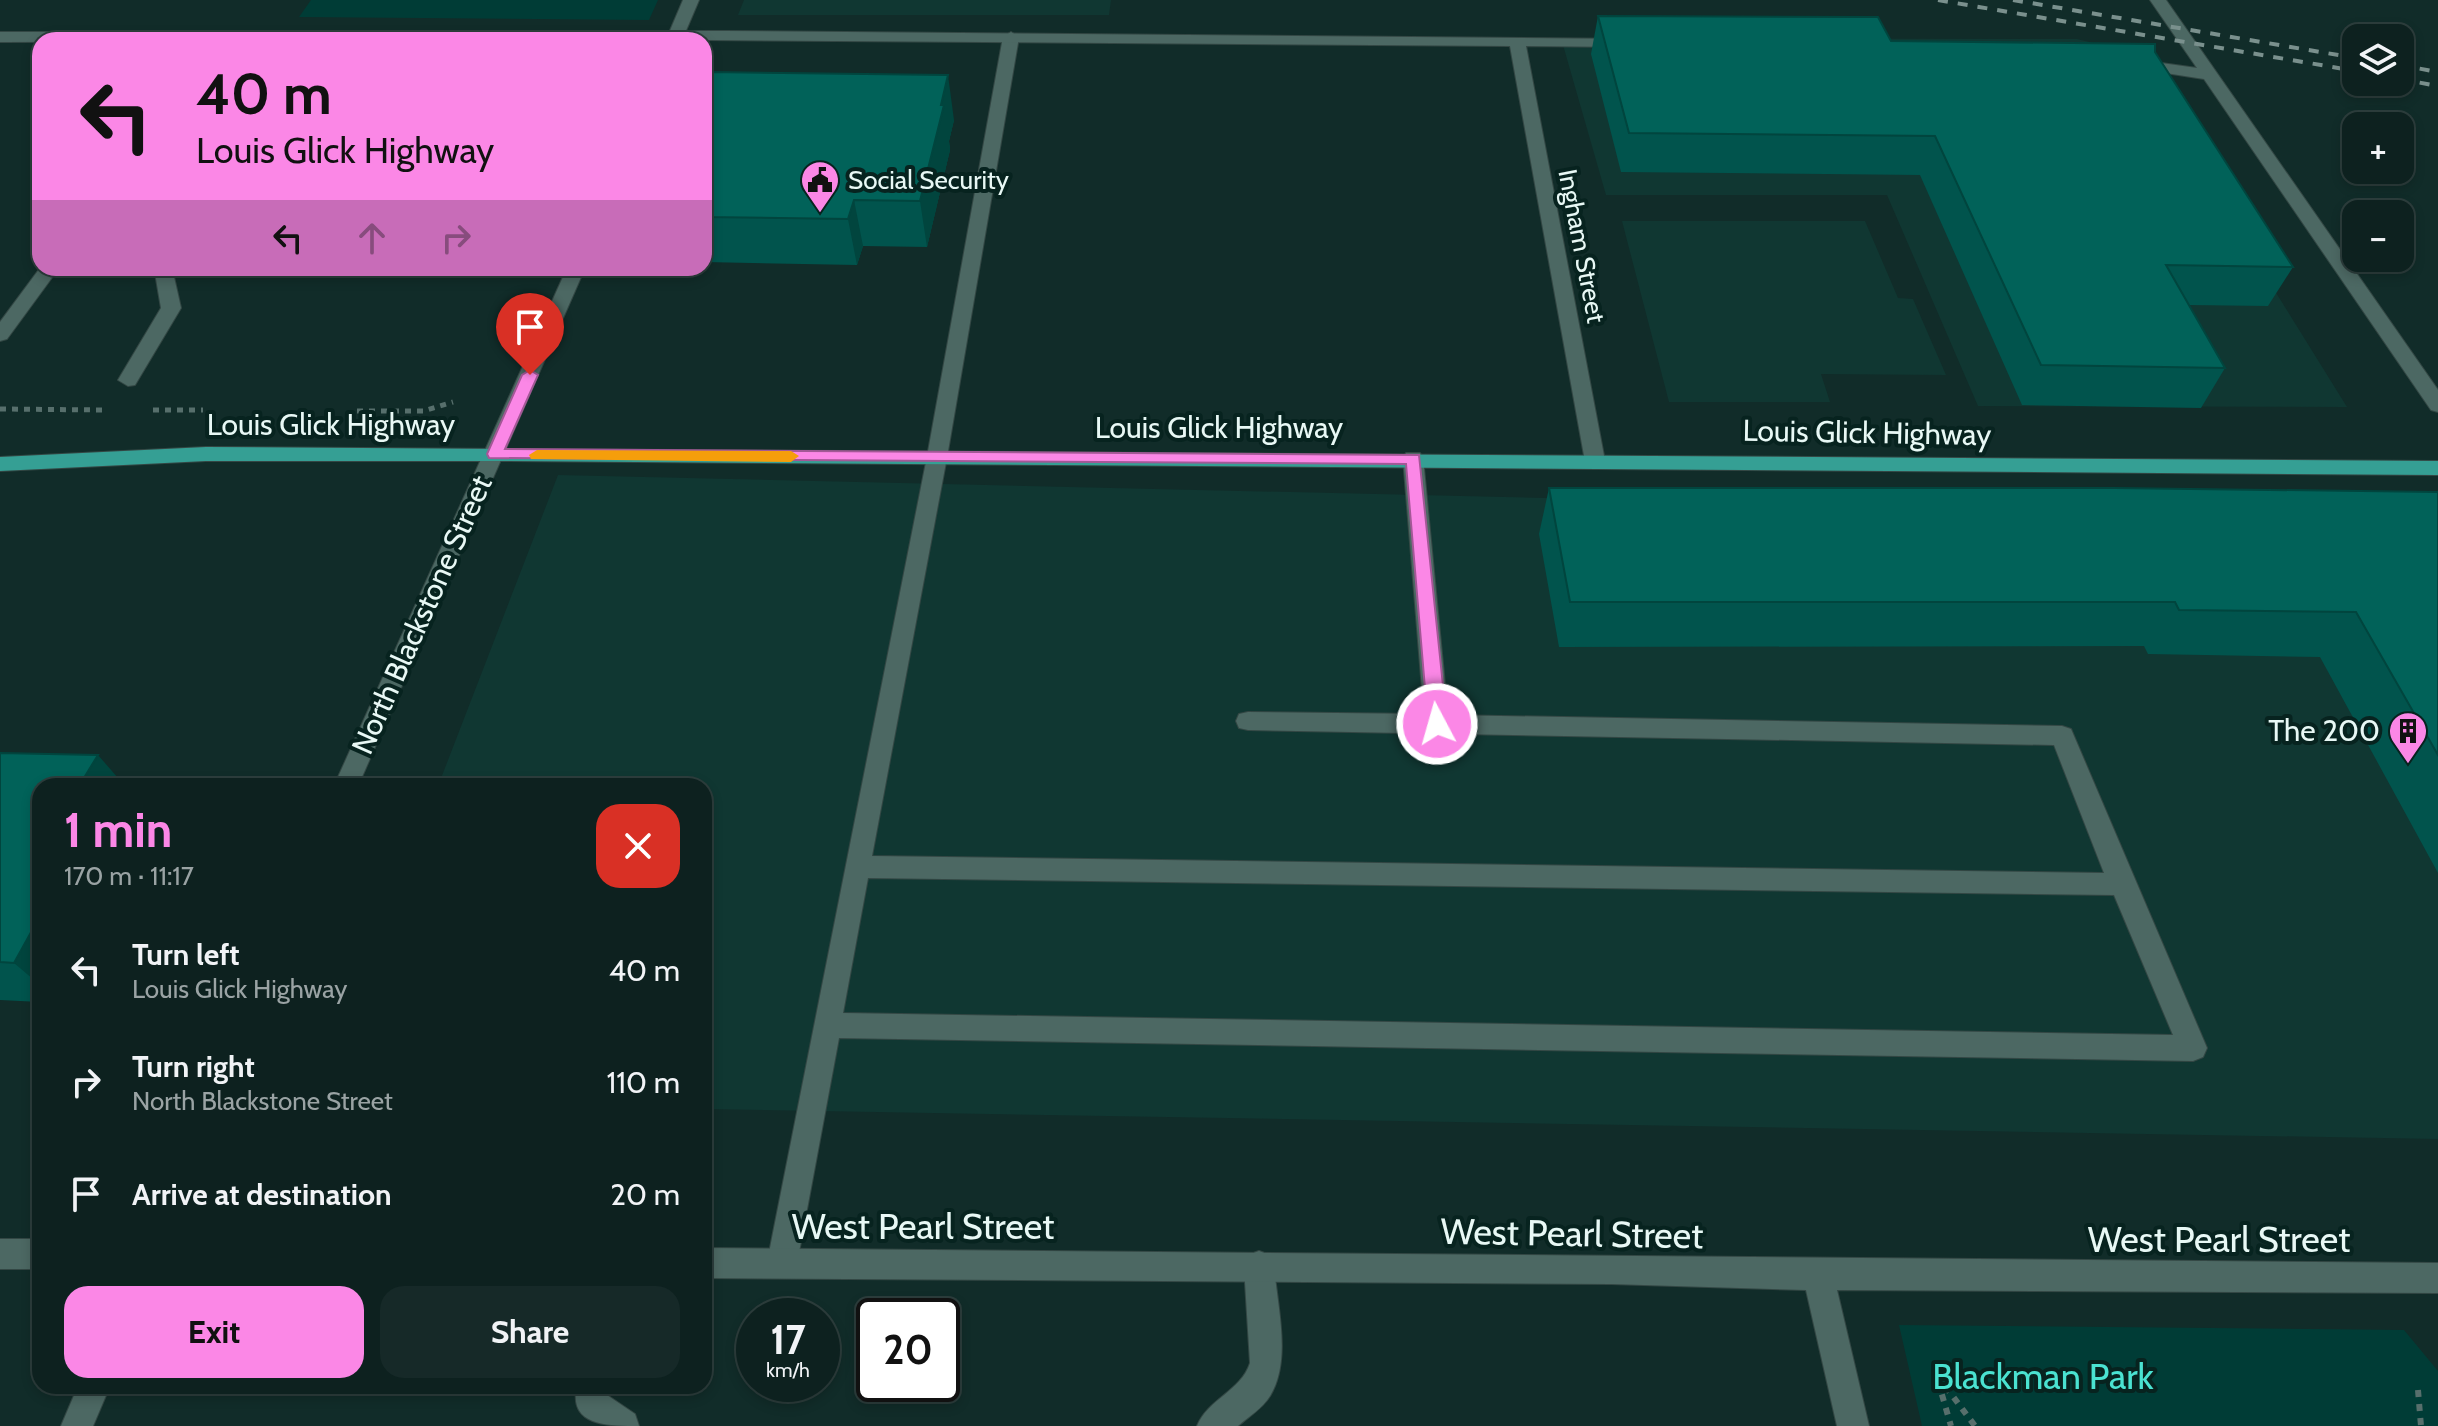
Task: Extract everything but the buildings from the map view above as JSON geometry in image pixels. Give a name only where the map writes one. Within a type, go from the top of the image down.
[{"type":"main road","name":"Louis Glick Highway","points":[[0,464],[206,454],[495,454],[1413,458],[2438,468]]},
{"type":"street","points":[[677,32],[691,0]]},
{"type":"street","points":[[2158,0],[2438,405]]},
{"type":"street","points":[[0,37],[32,37]]},
{"type":"street","points":[[782,1263],[937,457],[1011,37]]},
{"type":"street","points":[[712,39],[1011,37],[1637,42]]},
{"type":"street","name":"Ingham Street","points":[[1517,42],[1595,461]]},
{"type":"street","points":[[2118,62],[2211,75]]},
{"type":"street","points":[[0,335],[44,276]]},
{"type":"street","points":[[128,380],[171,308],[165,276]]},
{"type":"street","name":"North Blackstone Street","points":[[349,778],[573,276]]},
{"type":"street","points":[[1413,458],[1437,724]]},
{"type":"street","points":[[829,1025],[1629,1041],[2193,1048],[2062,736],[1248,721]]},
{"type":"street","points":[[857,867],[2122,884]]},
{"type":"street","points":[[0,1254],[32,1254]]},
{"type":"street","name":"West Pearl Street","points":[[712,1263],[2438,1278]]},
{"type":"street","points":[[1213,1426],[1258,1387],[1266,1363],[1259,1266]]},
{"type":"street","points":[[1818,1275],[1853,1426]]},
{"type":"street","points":[[77,1426],[91,1394]]},
{"type":"street","points":[[592,1394],[590,1402],[623,1426]]},
{"type":"path","points":[[344,411],[423,411],[453,402]]},
{"type":"path","points":[[0,409],[110,410]]},
{"type":"path","points":[[141,410],[203,410]]},
{"type":"path","points":[[1951,1426],[1937,1375],[1975,1426]]},
{"type":"path","points":[[2418,1390],[2421,1426]]},
{"type":"shaded area","points":[[744,0],[1111,0],[1109,15],[738,15]]},
{"type":"shaded area","points":[[1561,38],[2077,39],[2126,51],[2347,407],[1978,406],[1887,195],[1606,195]]},
{"type":"shaded area","points":[[1622,221],[1865,221],[1898,298],[1913,299],[1946,375],[1821,374],[1830,402],[1669,402]]},
{"type":"shaded area","points":[[558,475],[2403,518],[2438,569],[2438,1139],[712,1109],[712,778],[441,778]]},
{"type":"green space","points":[[311,0],[658,0],[649,20],[299,17]]},
{"type":"green space","name":"Blackman Park","points":[[1899,1325],[2404,1330],[2438,1371],[2438,1426],[1922,1426]]},
{"type":"railway","points":[[1938,0],[2342,69]]},
{"type":"railway","points":[[2013,0],[2342,56]]},
{"type":"railway","points":[[2414,68],[2438,72]]},
{"type":"railway","points":[[2414,82],[2438,86]]},
{"type":"slow traffic","points":[[537,455],[791,456]]},
{"type":"place","name":"Social Security","points":[[820,214]]},
{"type":"place","name":"The 200","points":[[2408,765]]},
{"type":"route","points":[[530,375],[495,454],[1413,458],[1437,724]]}]
